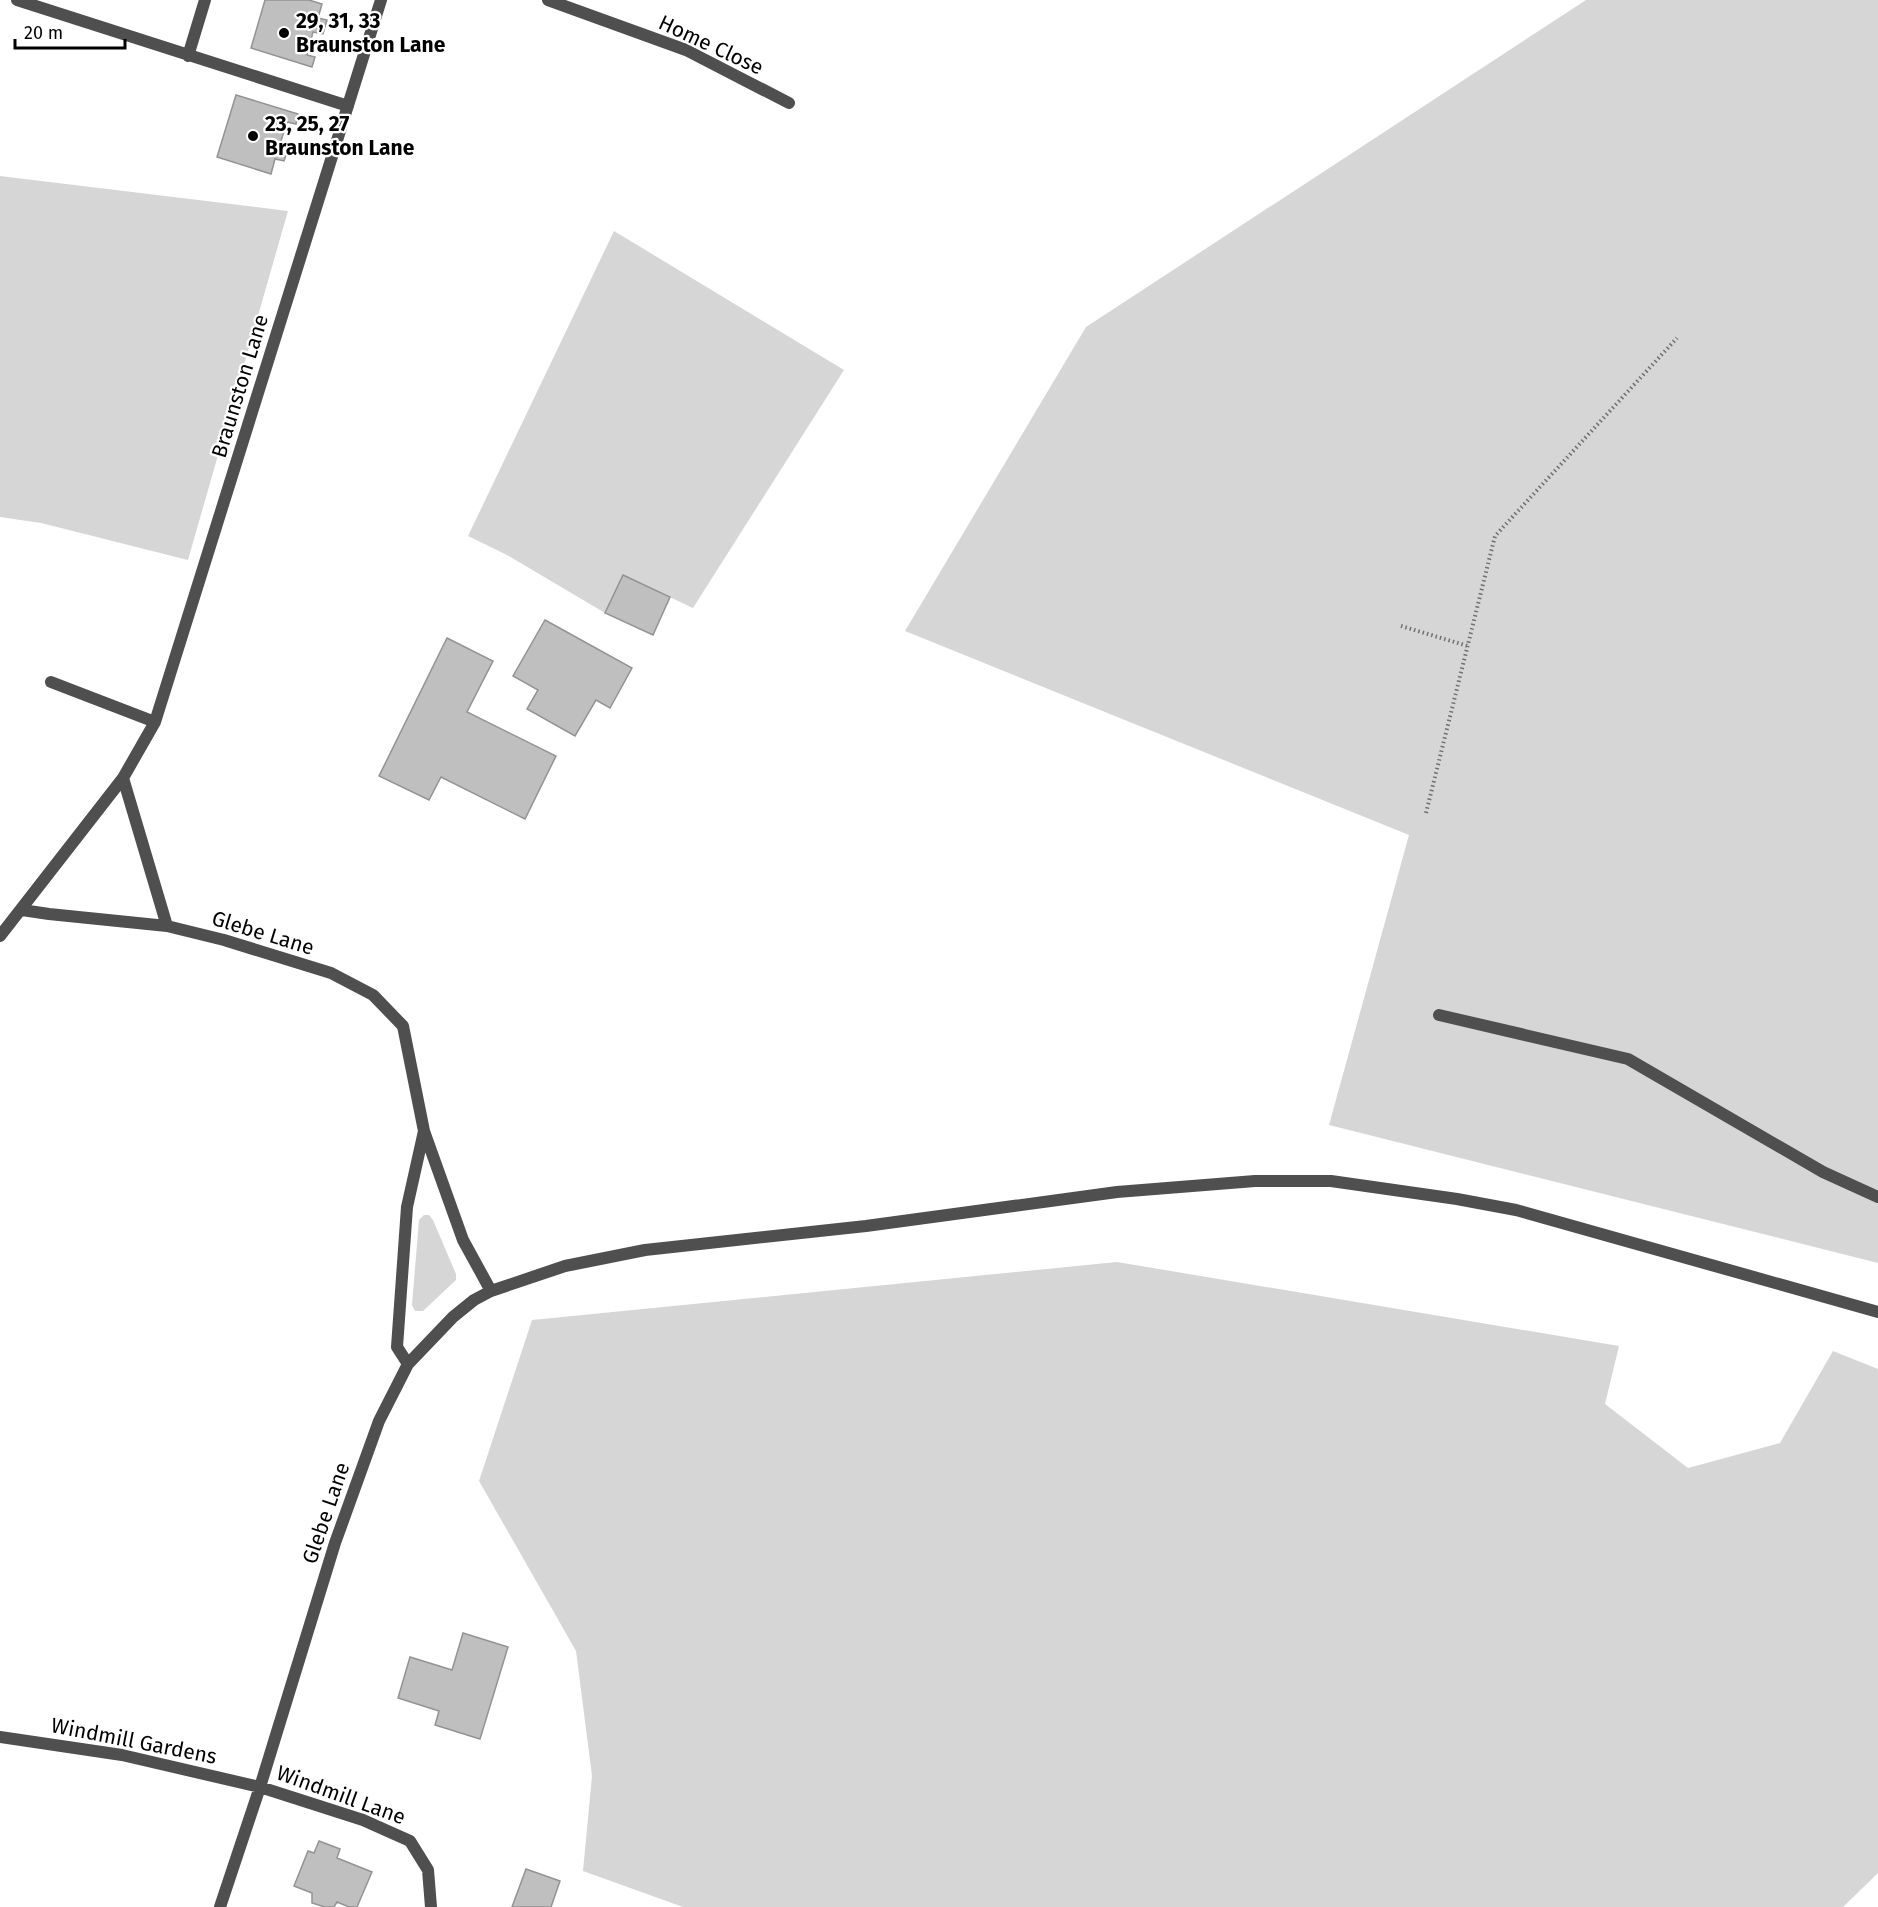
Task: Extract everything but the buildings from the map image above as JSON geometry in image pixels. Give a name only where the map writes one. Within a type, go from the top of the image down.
[{"type":"street","points":[[16,0],[348,106]]},
{"type":"street","points":[[188,56],[205,0]]},
{"type":"street","name":"Braunston Lane","points":[[22,910],[123,778],[154,722],[381,0]]},
{"type":"street","name":"Home Close","points":[[548,0],[686,50],[789,103]]},
{"type":"street","points":[[51,682],[154,722]]},
{"type":"street","points":[[123,778],[167,926]]},
{"type":"street","points":[[0,936],[22,910]]},
{"type":"street","name":"Glebe Lane","points":[[22,910],[167,926],[224,940],[331,973],[373,995],[403,1026],[424,1131],[463,1240],[491,1291]]},
{"type":"street","points":[[1438,1015],[1628,1059],[1823,1172],[1878,1197]]},
{"type":"street","name":"Glebe Lane","points":[[220,1907],[260,1787],[335,1543],[379,1421],[408,1364],[397,1347],[407,1207],[424,1131]]},
{"type":"street","points":[[408,1364],[453,1317],[474,1300],[491,1291],[565,1266],[645,1250],[866,1226],[1117,1192],[1255,1181],[1332,1181],[1516,1210],[1878,1312]]},
{"type":"street","name":"Windmill Gardens","points":[[0,1737],[122,1755],[260,1787]]},
{"type":"street","name":"Windmill Lane","points":[[260,1787],[363,1820],[410,1841],[428,1870],[431,1907]]},
{"type":"path","points":[[1426,813],[1495,536],[1677,338]]},
{"type":"path","points":[[1401,626],[1468,646]]},
{"type":"shaded area","points":[[1586,0],[1878,0],[1878,1263],[1329,1125],[1409,835],[905,631],[1086,327]]},
{"type":"shaded area","points":[[0,176],[288,211],[188,560],[41,523],[0,517]]},
{"type":"shaded area","points":[[614,231],[844,370],[693,608],[623,575],[605,613],[507,555],[468,536]]},
{"type":"shaded area","points":[[424,1215],[429,1215],[433,1220],[456,1274],[456,1280],[423,1311],[415,1311],[412,1305],[419,1220]]},
{"type":"shaded area","points":[[1117,1262],[1619,1346],[1605,1404],[1688,1468],[1780,1443],[1833,1351],[1878,1369],[1878,1873],[1843,1907],[683,1907],[583,1871],[592,1776],[576,1651],[479,1481],[532,1320]]},
{"type":"place","name":"29, 31, 33 Braunston Lane","points":[[284,33]]},
{"type":"place","name":"23, 25, 27 Braunston Lane","points":[[253,136]]}]
